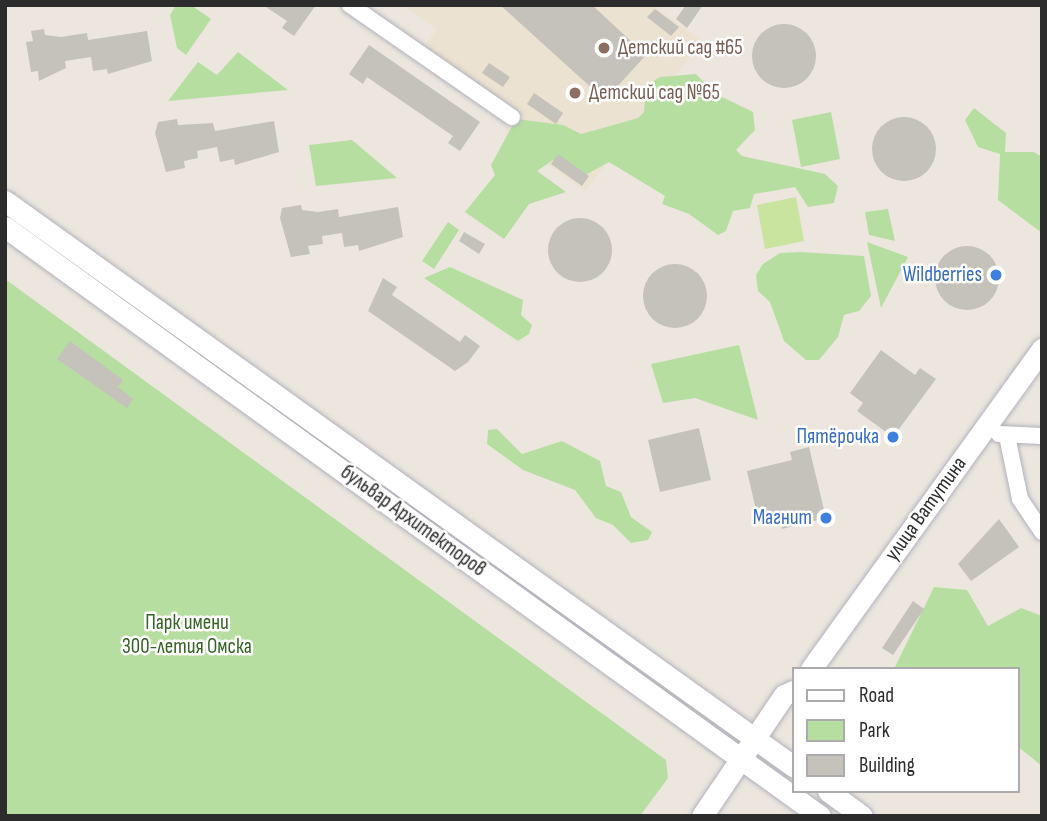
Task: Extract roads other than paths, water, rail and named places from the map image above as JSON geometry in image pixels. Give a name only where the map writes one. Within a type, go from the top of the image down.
[{"type":"main road","name":"бульвар Архитекторов","points":[[5,201],[792,765]]},
{"type":"main road","name":"бульвар Архитекторов","points":[[5,227],[820,816]]},
{"type":"main road","name":"улица Ватутина","points":[[812,667],[1042,349]]},
{"type":"main road","points":[[702,816],[760,742],[784,695],[792,691]]},
{"type":"main road","points":[[760,742],[792,708]]},
{"type":"main road","points":[[716,816],[746,762]]},
{"type":"main road","points":[[831,793],[862,816]]},
{"type":"street","points":[[350,5],[512,117]]},
{"type":"street","points":[[984,429],[1007,436],[1042,436]]},
{"type":"street","points":[[1007,436],[1020,499],[1042,533]]},
{"type":"place","name":"Детский сад #65","points":[[604,48]]},
{"type":"place","name":"Детский сад №65","points":[[575,93]]},
{"type":"place","name":"Wildberries","points":[[996,275]]},
{"type":"place","name":"Пятёрочка","points":[[893,437]]},
{"type":"place","name":"Магнит","points":[[826,518]]},
{"type":"park label","name":"Парк имени 300-летия Омска","points":[[187,635]]}]
